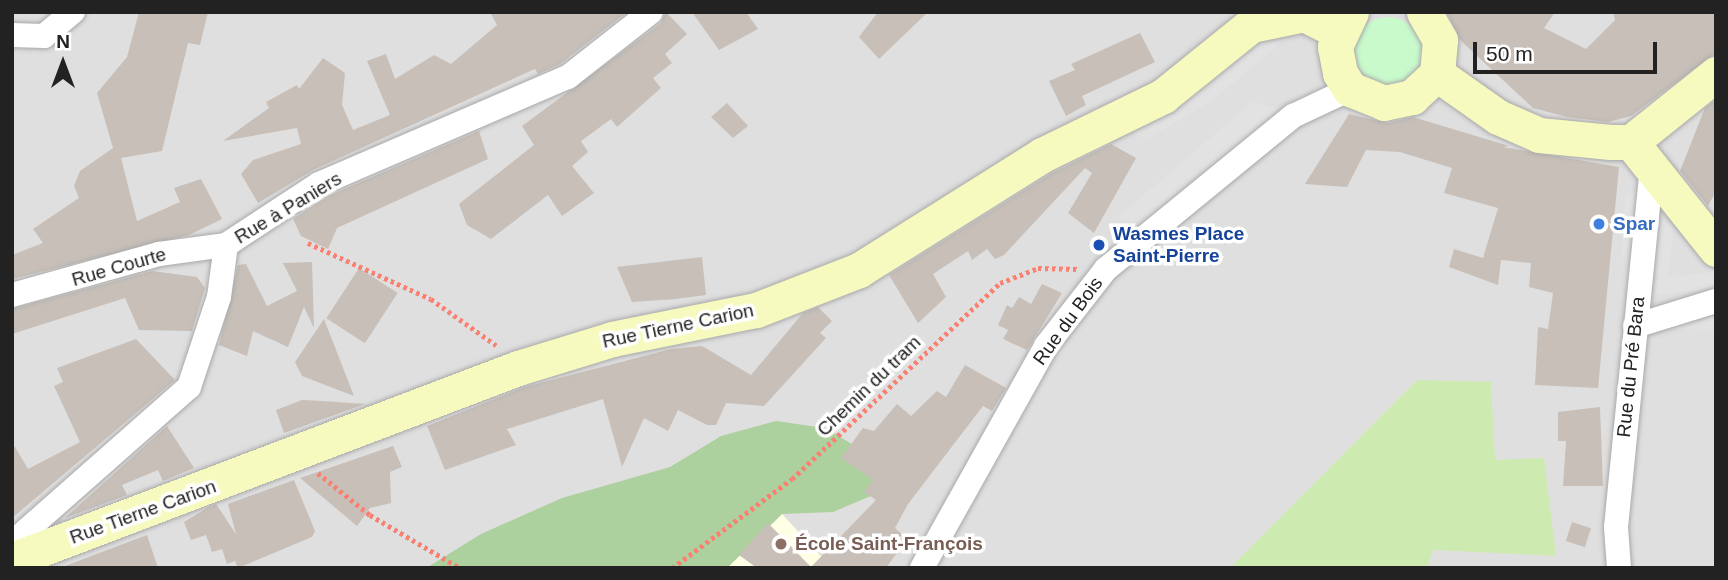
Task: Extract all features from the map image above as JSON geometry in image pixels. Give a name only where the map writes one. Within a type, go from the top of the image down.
[{"type":"street","points":[[12,35],[44,36],[73,12]]},
{"type":"street","name":"Rue à Paniers","points":[[12,543],[189,387],[219,297],[226,245],[319,184],[568,77],[651,12]]},
{"type":"street","points":[[1345,22],[1336,60],[1350,89],[1369,100],[1398,102],[1437,74],[1440,40],[1424,12]]},
{"type":"street","name":"Rue Tierne Carion","points":[[12,560],[518,368],[612,339],[756,310],[859,271],[1042,155],[1163,96],[1251,25],[1304,14],[1345,22]]},
{"type":"street","points":[[1437,74],[1498,117],[1539,135],[1641,154],[1716,249]]},
{"type":"street","points":[[1641,154],[1716,74]]},
{"type":"street","name":"Rue du Bois","points":[[922,568],[1046,346],[1096,281],[1293,116],[1350,89]]},
{"type":"street","name":"Rue du Pré Bara","points":[[1619,568],[1616,527],[1635,326],[1641,154]]},
{"type":"street","name":"Rue Courte","points":[[12,295],[159,254],[226,245]]},
{"type":"street","points":[[1635,326],[1716,301]]},
{"type":"path","points":[[309,243],[432,299],[477,327],[518,368]]},
{"type":"path","name":"Chemin du tram","points":[[671,568],[792,479],[1000,283],[1053,265],[1073,267],[1096,281]]},
{"type":"path","points":[[315,471],[370,515],[460,568]]},
{"type":"shaded area","points":[[12,12],[1716,12],[1716,568],[12,568]]},
{"type":"shaded area","points":[[1261,32],[1280,35],[1279,44],[1212,101],[1146,139],[1125,128]]},
{"type":"shaded area","points":[[1252,102],[1282,109],[1141,226],[1117,218]]},
{"type":"shaded area","points":[[1639,190],[1634,257],[1621,258],[1625,196]]},
{"type":"shaded area","points":[[1657,216],[1673,227],[1668,282],[1652,270]]},
{"type":"shaded area","points":[[1714,272],[1716,288],[1648,296],[1647,280]]},
{"type":"shaded area","points":[[1643,309],[1716,309],[1716,329],[1643,329]]},
{"type":"shaded area","name":"École Saint-François","points":[[782,514],[832,568],[727,568]]},
{"type":"green space","points":[[1381,17],[1395,17],[1407,22],[1417,32],[1422,51],[1417,70],[1407,80],[1395,85],[1381,85],[1369,80],[1359,70],[1354,58],[1354,44],[1359,32],[1369,22]]},
{"type":"green space","points":[[1417,380],[1491,382],[1495,460],[1544,458],[1556,556],[1433,550],[1427,568],[1230,568]]},
{"type":"green space","points":[[776,421],[825,428],[867,453],[885,490],[833,512],[782,514],[727,568],[426,568],[481,534],[562,498],[670,467],[721,436]]},
{"type":"building","points":[[139,12],[208,12],[200,45],[188,43],[162,151],[121,158],[137,221],[180,202],[174,188],[201,179],[222,219],[189,235],[12,279],[12,255],[43,243],[33,229],[79,198],[74,186],[80,171],[113,148],[97,93],[127,57]]},
{"type":"building","points":[[490,12],[627,12],[560,64],[538,74],[535,69],[313,170],[258,203],[241,174],[253,160],[301,144],[297,128],[223,141],[269,108],[266,102],[297,85],[299,89],[323,58],[345,73],[342,105],[353,130],[390,115],[367,61],[386,54],[395,79],[434,55],[451,64],[497,25]]},
{"type":"building","points":[[666,12],[687,34],[665,54],[672,63],[653,78],[661,88],[617,127],[611,119],[581,141],[588,152],[572,166],[594,193],[562,216],[548,195],[491,239],[467,225],[459,204],[534,145],[522,126],[660,24]]},
{"type":"building","points":[[692,12],[746,12],[758,29],[719,50]]},
{"type":"building","points":[[878,12],[928,12],[879,59],[859,37]]},
{"type":"building","points":[[1447,12],[1555,12],[1544,28],[1586,49],[1615,20],[1613,12],[1716,12],[1716,53],[1631,116],[1608,122],[1567,117],[1533,108],[1460,40]]},
{"type":"building","points":[[1140,33],[1155,62],[1082,96],[1086,105],[1066,116],[1049,81],[1075,70],[1071,64]]},
{"type":"building","points":[[1716,100],[1716,191],[1708,206],[1680,171],[1705,108]]},
{"type":"building","points":[[727,103],[748,126],[733,138],[711,117]]},
{"type":"building","points":[[1349,114],[1387,123],[1413,117],[1509,146],[1503,147],[1619,167],[1598,388],[1535,385],[1538,327],[1548,329],[1553,293],[1529,287],[1531,263],[1501,260],[1498,285],[1449,267],[1454,249],[1483,258],[1498,208],[1444,193],[1452,168],[1400,152],[1366,150],[1347,187],[1305,184]]},
{"type":"building","points":[[479,131],[488,159],[337,228],[328,249],[301,236],[293,219],[326,197]]},
{"type":"building","points":[[1111,144],[1136,158],[1094,233],[1068,213],[1092,173],[1085,168],[1004,255],[995,259],[987,249],[972,260],[968,251],[933,274],[946,297],[918,323],[889,275],[1052,173]]},
{"type":"building","points":[[702,257],[706,295],[676,299],[632,302],[617,267]]},
{"type":"building","points":[[312,262],[314,328],[304,307],[288,347],[253,331],[247,356],[219,345],[238,265],[246,264],[267,306],[297,291],[283,263]]},
{"type":"building","points":[[359,268],[398,293],[365,343],[326,318]]},
{"type":"building","points":[[152,271],[197,277],[205,288],[192,331],[139,330],[125,298],[12,334],[12,309]]},
{"type":"building","points":[[1042,284],[1062,293],[1027,350],[1003,339],[1008,330],[998,325],[1007,305],[1012,308],[1019,297],[1031,304]]},
{"type":"building","points":[[818,307],[832,321],[820,333],[826,338],[764,406],[726,403],[716,425],[707,425],[678,410],[668,431],[644,418],[622,467],[603,399],[507,429],[516,445],[445,470],[427,426],[525,387],[671,349],[702,346],[751,375],[803,313]]},
{"type":"building","points":[[324,319],[354,396],[302,376],[295,362]]},
{"type":"building","points":[[136,339],[175,380],[12,518],[12,442],[28,469],[80,442],[54,386],[63,382],[57,368]]},
{"type":"building","points":[[965,365],[1006,388],[992,411],[983,406],[908,504],[895,528],[907,539],[886,568],[757,568],[739,555],[768,523],[811,567],[876,500],[864,492],[873,480],[841,458],[863,428],[874,431],[897,404],[911,416],[937,391],[946,397]]},
{"type":"building","points":[[302,400],[365,404],[284,433],[276,410]]},
{"type":"building","points":[[1600,407],[1603,486],[1563,486],[1566,441],[1558,441],[1558,412]]},
{"type":"building","points":[[167,426],[194,468],[163,481],[158,470],[122,485],[127,495],[65,518]]},
{"type":"building","points":[[393,446],[402,467],[390,472],[391,503],[370,508],[357,526],[300,478]]},
{"type":"building","points":[[294,480],[315,531],[312,537],[238,568],[235,561],[227,564],[222,549],[212,552],[206,535],[191,540],[184,522],[207,508],[216,504],[236,534],[228,504]]},
{"type":"building","points":[[1572,522],[1591,528],[1585,547],[1566,541]]},
{"type":"building","points":[[147,535],[158,568],[65,566]]},
{"type":"place","name":"Spar","points":[[1599,224]]},
{"type":"place","name":"Wasmes Place Saint-Pierre","points":[[1099,245]]},
{"type":"place","name":"École Saint-François","points":[[781,544]]}]
